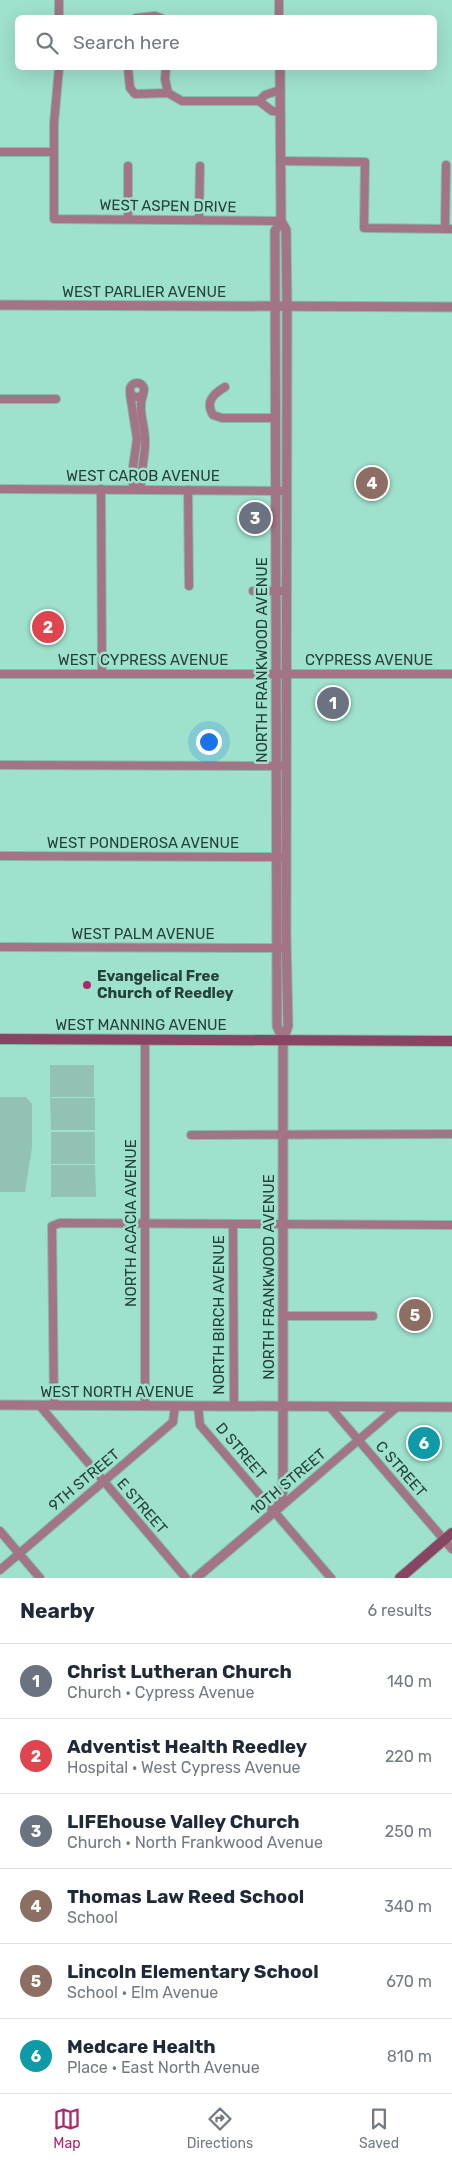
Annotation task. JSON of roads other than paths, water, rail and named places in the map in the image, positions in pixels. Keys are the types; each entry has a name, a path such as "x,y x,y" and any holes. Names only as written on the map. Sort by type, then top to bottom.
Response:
{"main road":[{"name":"WEST MANNING AVENUE","path":"0,1039 452,1041"},
{"path":"400,1578 448,1536"}],"street":[{"path":"59,0 59,15"},
{"path":"279,0 279,15"},
{"path":"0,152 54,152 54,123 59,70"},
{"path":"128,70 130,88 135,94 168,93 182,101 259,101 272,111 280,112"},
{"path":"166,70 168,93"},
{"name":"NORTH FRANKWOOD AVENUE","path":"274,1512 281,1501 283,1490 282,1040 288,1026 282,948 282,857 286,766 287,307 286,230 281,221 280,70"},
{"path":"259,101 265,95 280,90"},
{"name":"WEST ASPEN DRIVE","path":"54,152 54,219 281,221"},
{"path":"280,162 365,162 364,228 448,229 446,165"},
{"path":"128,166 128,220"},
{"path":"199,220 200,166"},
{"name":"NORTH FRANKWOOD AVENUE","path":"281,221 275,231 275,418 276,766 282,857"},
{"name":"WEST PARLIER AVENUE","path":"0,305 452,307"},
{"path":"138,383 144,388 143,395 141,410 145,442 138,487 133,484 133,467 137,439 130,394 131,386 138,383"},
{"path":"225,387 215,393 210,400 209,408 213,415 222,418 275,418"},
{"path":"130,394 137,398 143,395"},
{"path":"0,399 56,399"},
{"name":"WEST CAROB AVENUE","path":"0,489 138,487 188,490 286,491"},
{"path":"101,489 102,674"},
{"path":"188,490 189,586"},
{"path":"253,591 286,591"},
{"name":"WEST CYPRESS AVENUE","path":"0,674 286,674"},
{"name":"CYPRESS AVENUE","path":"286,674 452,674"},
{"path":"0,765 286,766"},
{"name":"WEST PONDEROSA AVENUE","path":"0,856 282,857"},
{"name":"WEST PALM AVENUE","path":"0,947 282,948"},
{"name":"NORTH ACACIA AVENUE","path":"145,1040 145,1406"},
{"path":"191,1135 283,1133 452,1134"},
{"path":"54,1405 52,1226 60,1223 452,1225"},
{"name":"NORTH BIRCH AVENUE","path":"233,1225 234,1406"},
{"path":"283,1316 373,1316"},
{"name":"WEST NORTH AVENUE","path":"0,1405 452,1407"},
{"name":"E STREET","path":"40,1406 186,1578"},
{"name":"9TH STREET","path":"0,1570 173,1422 175,1406"},
{"name":"D STREET","path":"198,1406 200,1424 331,1578"},
{"name":"C STREET","path":"330,1406 448,1536 452,1549"},
{"name":"10TH STREET","path":"196,1578 397,1406"},
{"path":"0,1531 40,1578"}],"place":[{"name":"Thomas Law Reed School","path":"372,483"},
{"name":"LIFEhouse Valley Church","path":"255,518"},
{"name":"Adventist Health Reedley","path":"48,627"},
{"name":"Christ Lutheran Church","path":"333,703"},
{"name":"Evangelical Free Church of Reedley","path":"87,985"},
{"name":"Lincoln Elementary School","path":"415,1315"},
{"name":"Medcare Health","path":"424,1443"}]}
